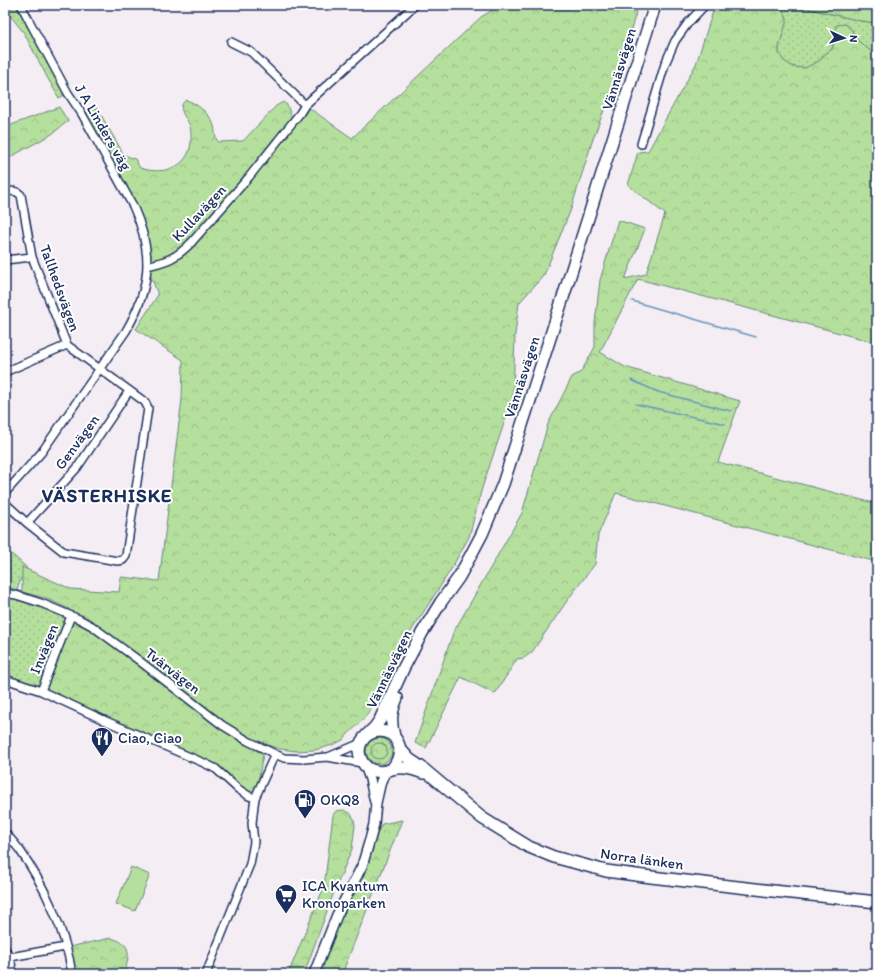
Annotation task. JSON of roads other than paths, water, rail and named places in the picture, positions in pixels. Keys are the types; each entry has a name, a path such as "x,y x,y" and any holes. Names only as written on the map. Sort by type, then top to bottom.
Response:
{"highway":[{"name":"Vännäsvägen","path":"363,740 380,720 403,668 441,602 459,577 492,512 503,484 557,318 654,5"},
{"name":"Vännäsvägen","path":"394,736 391,717 403,685 419,654 475,562 501,507 662,5"},
{"path":"378,731 384,731 394,736 400,749 399,756 390,770 382,772 375,771 364,765 360,758 359,751 363,740 371,733 378,731"},
{"name":"Norra länken","path":"400,749 409,759 421,767 482,818 529,847 554,857 606,871 877,902"},
{"name":"Norra länken","path":"390,770 398,767 404,767 429,775"}],"main road":[{"path":"364,765 370,779 376,803"},
{"path":"314,974 337,915 362,866 371,836 381,781 384,775 390,770"}],"street":[{"name":"J A Linders väg","path":"21,5 68,93 82,114 133,206 142,228 148,266"},
{"name":"Kullavägen","path":"148,266 168,260 182,252 249,177 305,105 415,5"},
{"path":"641,144 665,64 675,41 688,23 705,5"},
{"path":"231,42 251,52 305,105"},
{"name":"Tallhedsvägen","path":"5,192 12,190 21,195 32,256 67,345 145,402 148,408 125,558 123,560 118,561 64,552 27,523"},
{"path":"5,260 32,256"},
{"path":"5,493 41,453 126,331 137,312 141,301 148,266"},
{"path":"5,372 67,345"},
{"name":"Genvägen","path":"27,523 76,468 129,391"},
{"path":"5,503 27,523"},
{"name":"Tvärvägen","path":"5,593 16,594 41,603 92,626 222,725 248,741 275,754 284,758 304,759 327,757 364,765"},
{"name":"Invägen","path":"41,691 71,616"},
{"path":"5,679 41,691 204,763 216,769 238,789 255,798"},
{"name":"Tvärvägen","path":"327,757 363,740"},
{"path":"206,974 250,864 254,842 252,823 255,798 275,754"},
{"path":"5,833 30,865 45,893 58,923 71,965 72,974"},
{"path":"7,958 65,947"},
{"path":"5,949 13,974"}],"waterway":[{"path":"632,301 756,337"},
{"path":"631,380 658,392 731,411"},
{"path":"636,404 725,424"}],"place":[{"name":"Ciao, Ciao","path":"102,758"},
{"name":"OKQ8","path":"305,820"},
{"name":"ICA Kvantum Kronoparken","path":"286,914"}],"district":[{"name":"VÄSTERHISKE","path":"107,495"}]}
